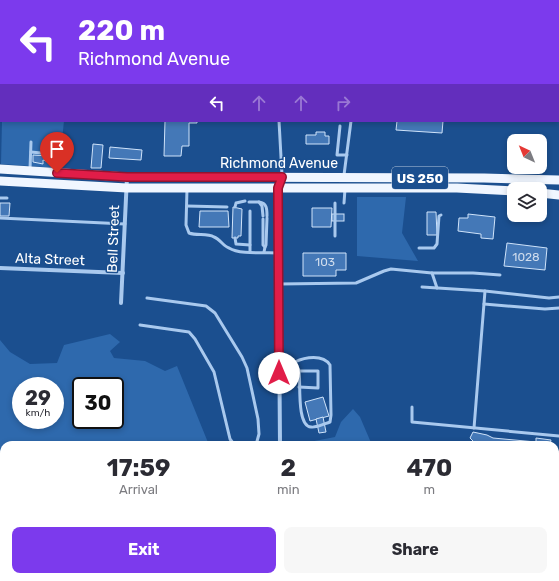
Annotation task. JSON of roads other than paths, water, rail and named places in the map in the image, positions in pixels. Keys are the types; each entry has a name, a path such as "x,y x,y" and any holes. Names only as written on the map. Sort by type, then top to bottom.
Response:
{"main road":[{"name":"Richmond Avenue","path":"0,170 127,177 344,177 559,180"},
{"name":"Richmond Avenue","path":"0,181 127,188 445,188 507,191"},
{"path":"547,194 559,195"}],"street":[{"name":"Bell Street","path":"121,303 127,177"},
{"path":"280,441 278,188 282,177"},
{"name":"Alta Street","path":"0,268 123,273"}],"lane":[{"path":"279,122 282,177"},
{"path":"344,177 351,122"},
{"path":"340,126 337,154 347,155"},
{"path":"30,171 31,142"},
{"path":"31,152 51,154 51,159"},
{"path":"445,188 449,178"},
{"path":"188,188 186,225 189,233 212,236 217,238 229,249 237,251 279,253"},
{"path":"344,203 345,188"},
{"path":"0,198 7,198"},
{"path":"235,207 236,203 247,201 259,202 262,206 265,217 266,245 264,252"},
{"path":"335,203 335,236"},
{"path":"187,206 227,206"},
{"path":"250,211 250,252"},
{"path":"418,248 434,248 437,244 439,216 441,215"},
{"path":"0,218 125,224"},
{"path":"235,238 236,244 250,245"},
{"path":"279,284 356,282 384,271 391,270 432,273 473,272 500,275"},
{"path":"432,273 437,288"},
{"path":"422,286 549,298 559,297"},
{"path":"474,428 485,291"},
{"path":"147,298 206,306 215,313 242,357 247,368 258,419 259,434 257,441"},
{"path":"484,304 545,309 559,308"},
{"path":"140,326 189,332 214,372 231,441"},
{"path":"279,361 295,362 303,358 323,359 328,361 330,365 332,415 330,422 311,427 308,426 302,414 300,404 299,371 295,362"},
{"path":"299,371 318,371 318,388 299,387"},
{"path":"412,407 412,422 559,436"}]}
